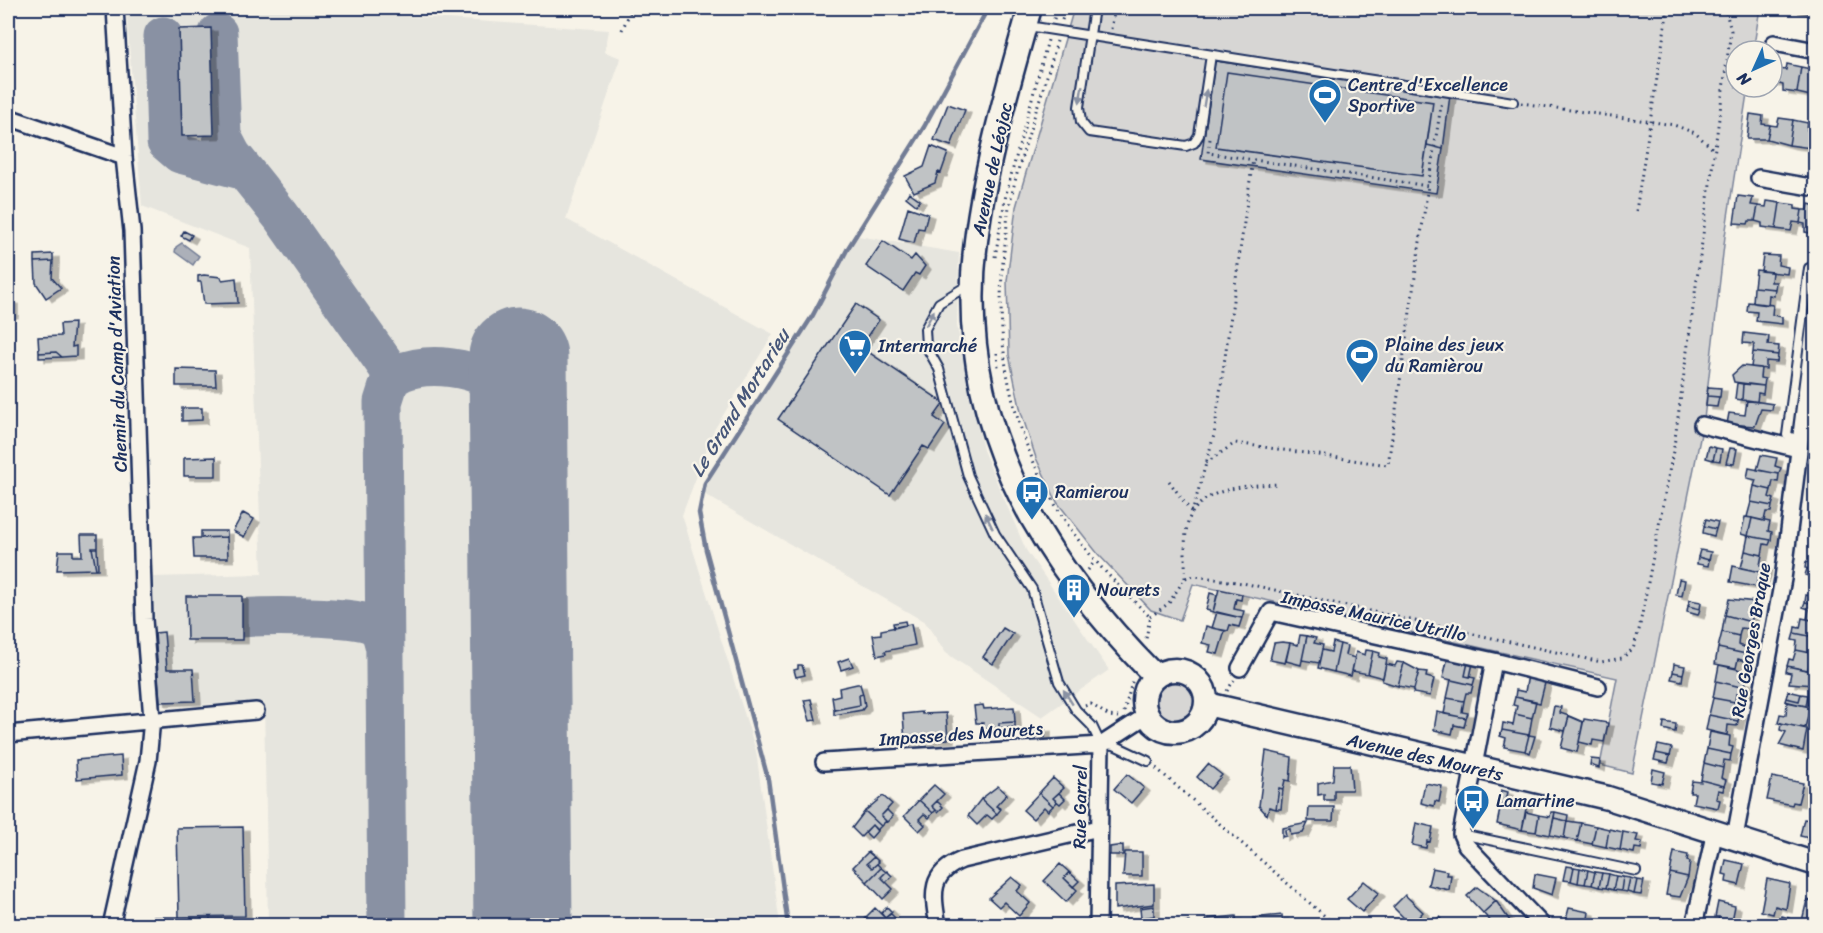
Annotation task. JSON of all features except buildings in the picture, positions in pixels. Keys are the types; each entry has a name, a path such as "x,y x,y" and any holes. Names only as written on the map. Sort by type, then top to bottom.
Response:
{"main road":[{"name":"Avenue de Léojac","path":"1028,17 981,208 973,282 974,331 978,369 994,437 1014,486 1051,551 1138,644 1155,676"},
{"path":"1172,669 1190,673 1203,686 1207,704 1199,722 1181,732 1161,729 1147,714 1144,694 1155,676 1172,669"},
{"name":"Avenue des Mourets","path":"1207,704 1475,769 1608,798 1815,864"}],"street":[{"name":"Chemin du Camp d'Aviation","path":"111,926 148,761 152,719 144,619 132,231 124,157 116,8"},
{"path":"1784,45 1815,51"},
{"path":"8,117 124,157"},
{"path":"1759,178 1815,188"},
{"name":"Rue Georges Braque","path":"1694,926 1725,834 1783,579 1815,315"},
{"path":"1702,425 1798,445"},
{"name":"Impasse Maurice Utrillo","path":"1240,668 1270,612 1494,661 1598,687"},
{"path":"1494,661 1461,834 1466,845 1543,926"},
{"path":"8,734 256,711"},
{"name":"Rue Garrel","path":"1098,926 1102,744 1122,723 1147,714"},
{"name":"Impasse des Mourets","path":"824,762 1102,744"},
{"path":"938,926 933,893 938,878 949,865 1099,828"}],"lane":[{"path":"1094,8 1079,107 1081,122 1089,132 1186,146 1194,143 1199,135 1211,55"},
{"path":"1028,17 1055,31 1513,102"},
{"path":"1798,445 1787,435 1809,268 1815,266"},
{"path":"973,282 939,303 925,329 926,346 939,369 968,476 995,534 1032,589 1059,682 1076,710 1092,726 1102,744 1114,745 1148,761"},
{"path":"1461,834 1636,871"}],"path":[{"path":"622,30 631,8"},
{"path":"1057,8 1055,31 1010,200 1000,282 1000,325 1016,420 1035,469 1066,522 1095,561 1150,617"},
{"path":"995,258 1006,194 1055,31 1066,8"},
{"path":"1109,39 1115,8"},
{"path":"1636,211 1668,8"},
{"path":"1185,578 1195,576 1243,583 1600,662 1622,658 1633,649 1639,630 1674,446 1731,31 1725,8"},
{"path":"1206,463 1235,443 1388,465 1443,91"},
{"path":"1513,102 1674,124 1695,133 1714,150"},
{"path":"1211,131 1208,153 1428,186"},
{"path":"1076,710 1091,704 1122,723 1133,679 1131,669 1124,661 1138,644 1146,639 1150,617 1169,603 1185,578 1187,531 1214,435 1253,159"},
{"path":"996,345 999,378"},
{"path":"1169,480 1192,513"},
{"path":"1192,513 1214,494 1260,485 1280,484"},
{"path":"1081,561 1094,576"},
{"path":"1088,570 1095,561"},
{"path":"1148,761 1336,926"}],"shaded area":[{"path":"126,8 284,8 609,30 605,52 621,58 566,219 773,334 714,430 682,515 756,751 780,925 268,925 264,702 158,706 153,577 262,574 250,248 142,206"},
{"name":"Plaine des jeux du Ramièrou","path":"1074,8 1760,8 1755,39 1724,39 1724,99 1746,99 1725,236 1704,419 1632,773 1600,765 1617,678 1193,584 1180,620 1151,610 1098,554 1057,502 1036,458 1021,412 1009,355 1007,281 1016,207"},
{"path":"858,236 959,253 957,326 983,450 1026,550 1109,670 1042,717 946,653 925,622 702,493"},
{"path":"182,243 199,256 193,265 175,252 176,247"},
{"path":"1170,677 1180,677 1192,684 1199,696 1199,706 1192,718 1180,725 1170,725 1155,714 1151,706 1151,696 1162,681"}],"waterway":[{"name":"Le Grand Mortarieu","path":"788,926 768,779 706,550 699,513 705,483 813,315 848,248 924,127 988,8"}],"taxiway":[{"path":"218,33 222,136 232,155 245,171"},
{"path":"163,36 166,142 180,154 245,171 281,216 388,368 394,374 399,374"},
{"path":"387,926 383,402 390,380 416,368 433,367 469,371 499,386 512,404 517,431 519,469"},
{"path":"242,618 309,617 364,622 373,625 378,630 385,649"}],"runway":[{"path":"518,357 523,926"}],"place":[{"name":"Centre d'Excellence Sportive","path":"1325,124"},
{"name":"Intermarché","path":"855,375"},
{"name":"Plaine des jeux du Ramièrou","path":"1362,384"},
{"name":"Ramierou","path":"1032,521"},
{"name":"Nourets","path":"1074,619"},
{"name":"Lamartine","path":"1473,830"}]}
